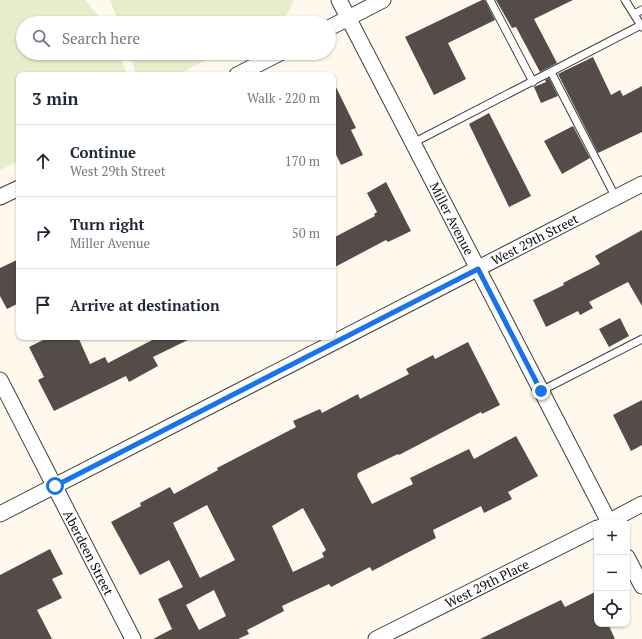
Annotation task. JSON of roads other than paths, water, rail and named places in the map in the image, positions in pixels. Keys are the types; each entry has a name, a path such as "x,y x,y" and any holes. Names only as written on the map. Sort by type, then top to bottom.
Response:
{"street":[{"name":"Miller Avenue","path":"339,0 607,519"},
{"path":"336,24 383,0"},
{"path":"244,72 267,60"},
{"name":"West 29th Street","path":"0,514 642,184"},
{"path":"0,197 16,189"},
{"name":"Aberdeen Street","path":"0,380 133,639"},
{"path":"614,519 642,504"},
{"name":"West 29th Place","path":"376,639 594,530"},
{"path":"630,562 642,586"}],"lane":[{"path":"490,0 533,82"},
{"path":"413,142 641,26 625,0"},
{"path":"634,14 642,10"},
{"path":"551,72 616,198"},
{"path":"541,391 642,340"}]}
